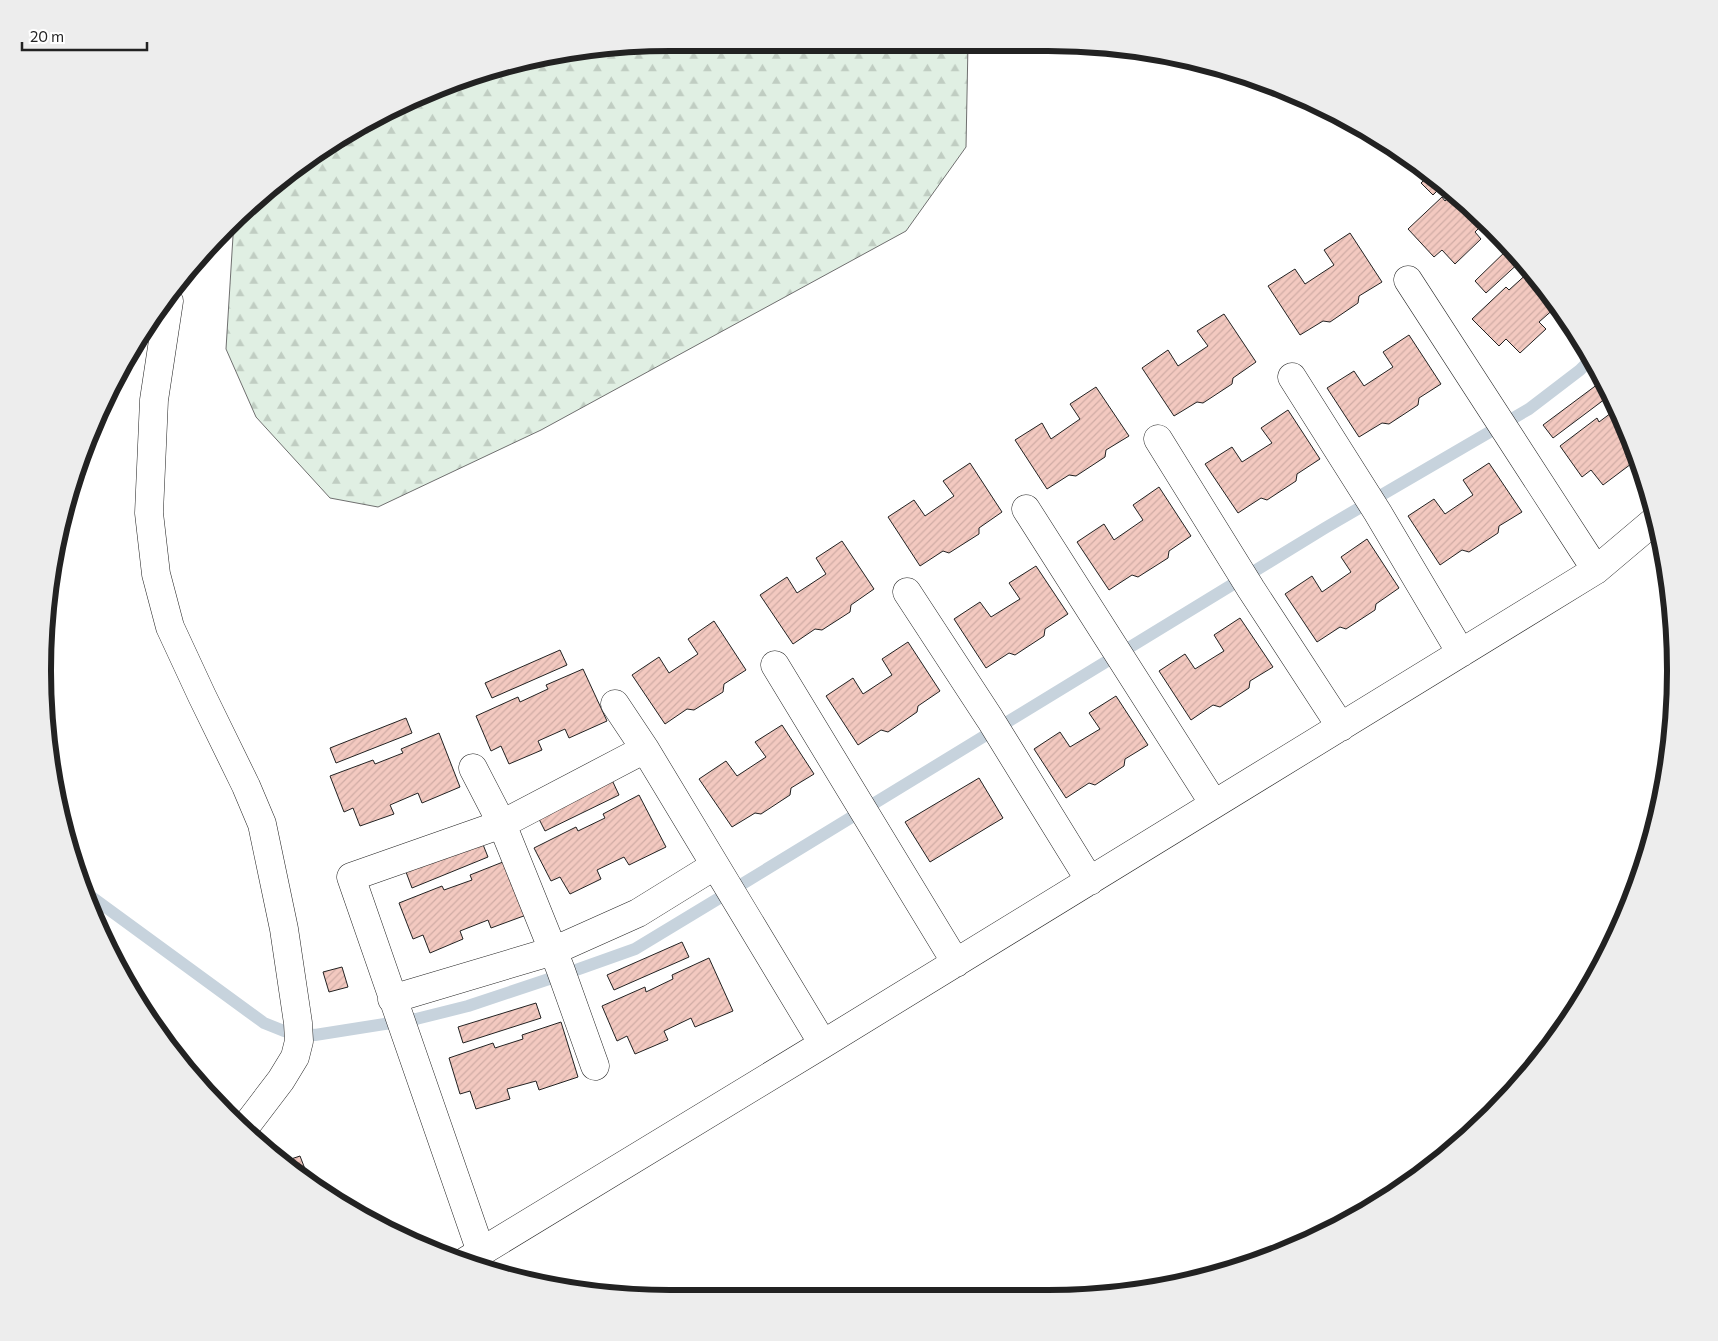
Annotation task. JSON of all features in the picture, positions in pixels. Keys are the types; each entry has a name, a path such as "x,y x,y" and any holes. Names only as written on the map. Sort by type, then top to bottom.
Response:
{"street":[{"path":"1408,280 1596,570"},
{"path":"168,310 154,400 149,513 156,574 170,626 246,786 262,824 284,928 298,1032 295,1057 248,1123"},
{"path":"1292,377 1378,513 1460,653"},
{"path":"1158,440 1341,727"},
{"path":"1026,508 1214,804"},
{"path":"645,749 502,824 351,877 397,1013 473,1257 1596,570 1649,525"},
{"path":"907,592 1090,881"},
{"path":"775,665 956,962"},
{"path":"615,704 645,749 823,1044"},
{"path":"473,768 502,824 559,967 595,1066"},
{"path":"397,1013 559,967 638,913 725,883"}],"green space":[{"path":"670,51 968,51 966,147 906,231 541,430 378,507 330,498 256,417 226,349 233,233 262,205 326,156 361,134 434,98 510,72 550,63 630,53"}],"building":[{"path":"1425,179 1438,190 1433,195 1421,183"},
{"path":"1442,197 1445,201 1448,198 1479,228 1475,232 1481,239 1455,264 1442,250 1434,257 1408,229"},
{"path":"1350,233 1382,282 1359,296 1358,303 1330,322 1323,321 1300,335 1268,286 1295,269 1305,284 1334,265 1324,250"},
{"path":"1504,253 1516,266 1486,293 1475,281"},
{"path":"1524,276 1551,311 1539,322 1546,329 1520,353 1506,339 1499,346 1472,319 1506,287 1509,290"},
{"path":"1224,314 1256,362 1233,378 1232,384 1203,403 1197,402 1174,416 1142,368 1168,350 1178,366 1208,346 1197,331"},
{"path":"1409,335 1441,384 1419,398 1418,405 1389,424 1382,423 1359,437 1327,388 1354,371 1364,386 1393,367 1383,352"},
{"path":"1597,385 1604,400 1553,438 1543,425"},
{"path":"1096,387 1129,436 1106,450 1105,457 1076,476 1069,475 1047,489 1015,440 1042,423 1051,439 1080,419 1070,404"},
{"path":"1288,410 1320,459 1297,474 1296,481 1267,500 1261,498 1238,513 1205,464 1232,447 1242,462 1272,443 1261,428"},
{"path":"1611,413 1628,455 1626,456 1631,464 1603,485 1591,470 1582,477 1560,446 1597,418 1599,422"},
{"path":"970,463 1002,512 979,528 979,534 949,553 943,551 920,566 888,517 914,500 925,516 954,496 943,481"},
{"path":"1489,463 1522,512 1499,526 1498,533 1469,552 1462,550 1440,565 1408,516 1434,499 1445,514 1473,495 1463,480"},
{"path":"1159,487 1191,536 1169,551 1168,558 1138,577 1132,575 1109,590 1077,542 1104,524 1114,540 1143,520 1133,505"},
{"path":"1367,539 1399,588 1376,604 1375,610 1346,629 1340,627 1317,642 1285,594 1312,576 1322,592 1351,572 1341,557"},
{"path":"842,541 874,589 851,605 850,612 822,630 815,629 793,644 760,595 787,577 797,593 826,574 816,558"},
{"path":"1036,566 1068,614 1045,629 1044,636 1015,655 1009,653 986,668 954,619 980,602 991,617 1020,599 1009,583"},
{"path":"1240,618 1273,667 1250,681 1249,688 1220,707 1213,705 1191,720 1159,671 1185,654 1195,669 1224,651 1214,635"},
{"path":"714,621 746,670 724,684 723,692 694,710 687,709 665,724 632,675 659,657 669,673 698,654 688,639"},
{"path":"908,642 940,691 918,706 917,712 888,732 881,730 858,745 826,696 853,678 863,694 892,675 882,659"},
{"path":"560,650 567,665 492,698 485,683"},
{"path":"583,669 607,721 569,738 565,729 538,741 542,750 509,764 501,746 491,751 476,716 518,697 520,702 548,689 546,685"},
{"path":"1116,696 1148,745 1125,759 1124,766 1095,785 1089,783 1066,798 1034,749 1060,732 1070,747 1100,729 1089,713"},
{"path":"406,718 412,733 336,763 330,748"},
{"path":"782,725 814,774 791,788 790,795 761,814 755,813 732,827 699,779 726,761 737,776 766,757 755,742"},
{"path":"439,733 460,787 422,803 418,793 390,805 394,814 360,826 353,808 344,812 330,776 373,760 375,764 403,753 401,749"},
{"path":"979,778 1003,818 930,862 905,822"},
{"path":"612,780 619,795 545,831 538,817"},
{"path":"639,795 666,847 629,865 624,857 597,870 601,879 570,894 560,877 551,881 534,848 576,827 578,831 605,818 603,814"},
{"path":"482,842 488,857 412,888 406,872"},
{"path":"508,860 529,914 491,928 488,920 460,931 463,939 430,953 423,935 413,939 399,903 442,886 444,890 472,880 470,875"},
{"path":"682,942 689,957 614,990 607,975"},
{"path":"709,958 733,1011 695,1027 691,1018 664,1031 668,1040 635,1054 627,1036 617,1041 602,1006 645,987 646,992 673,979 672,975"},
{"path":"342,967 348,987 329,992 323,972"},
{"path":"536,1003 541,1018 463,1043 458,1027"},
{"path":"561,1022 578,1077 539,1090 536,1081 507,1089 510,1099 476,1109 470,1091 460,1094 449,1058 493,1043 495,1048 523,1039 522,1035"},
{"path":"300,1156 305,1170 294,1162 291,1159"}],"waterway":[{"path":"95,900 264,1023 284,1031 315,1035 416,1019 468,1006 635,949 1325,528 1529,409 1586,364"}]}
